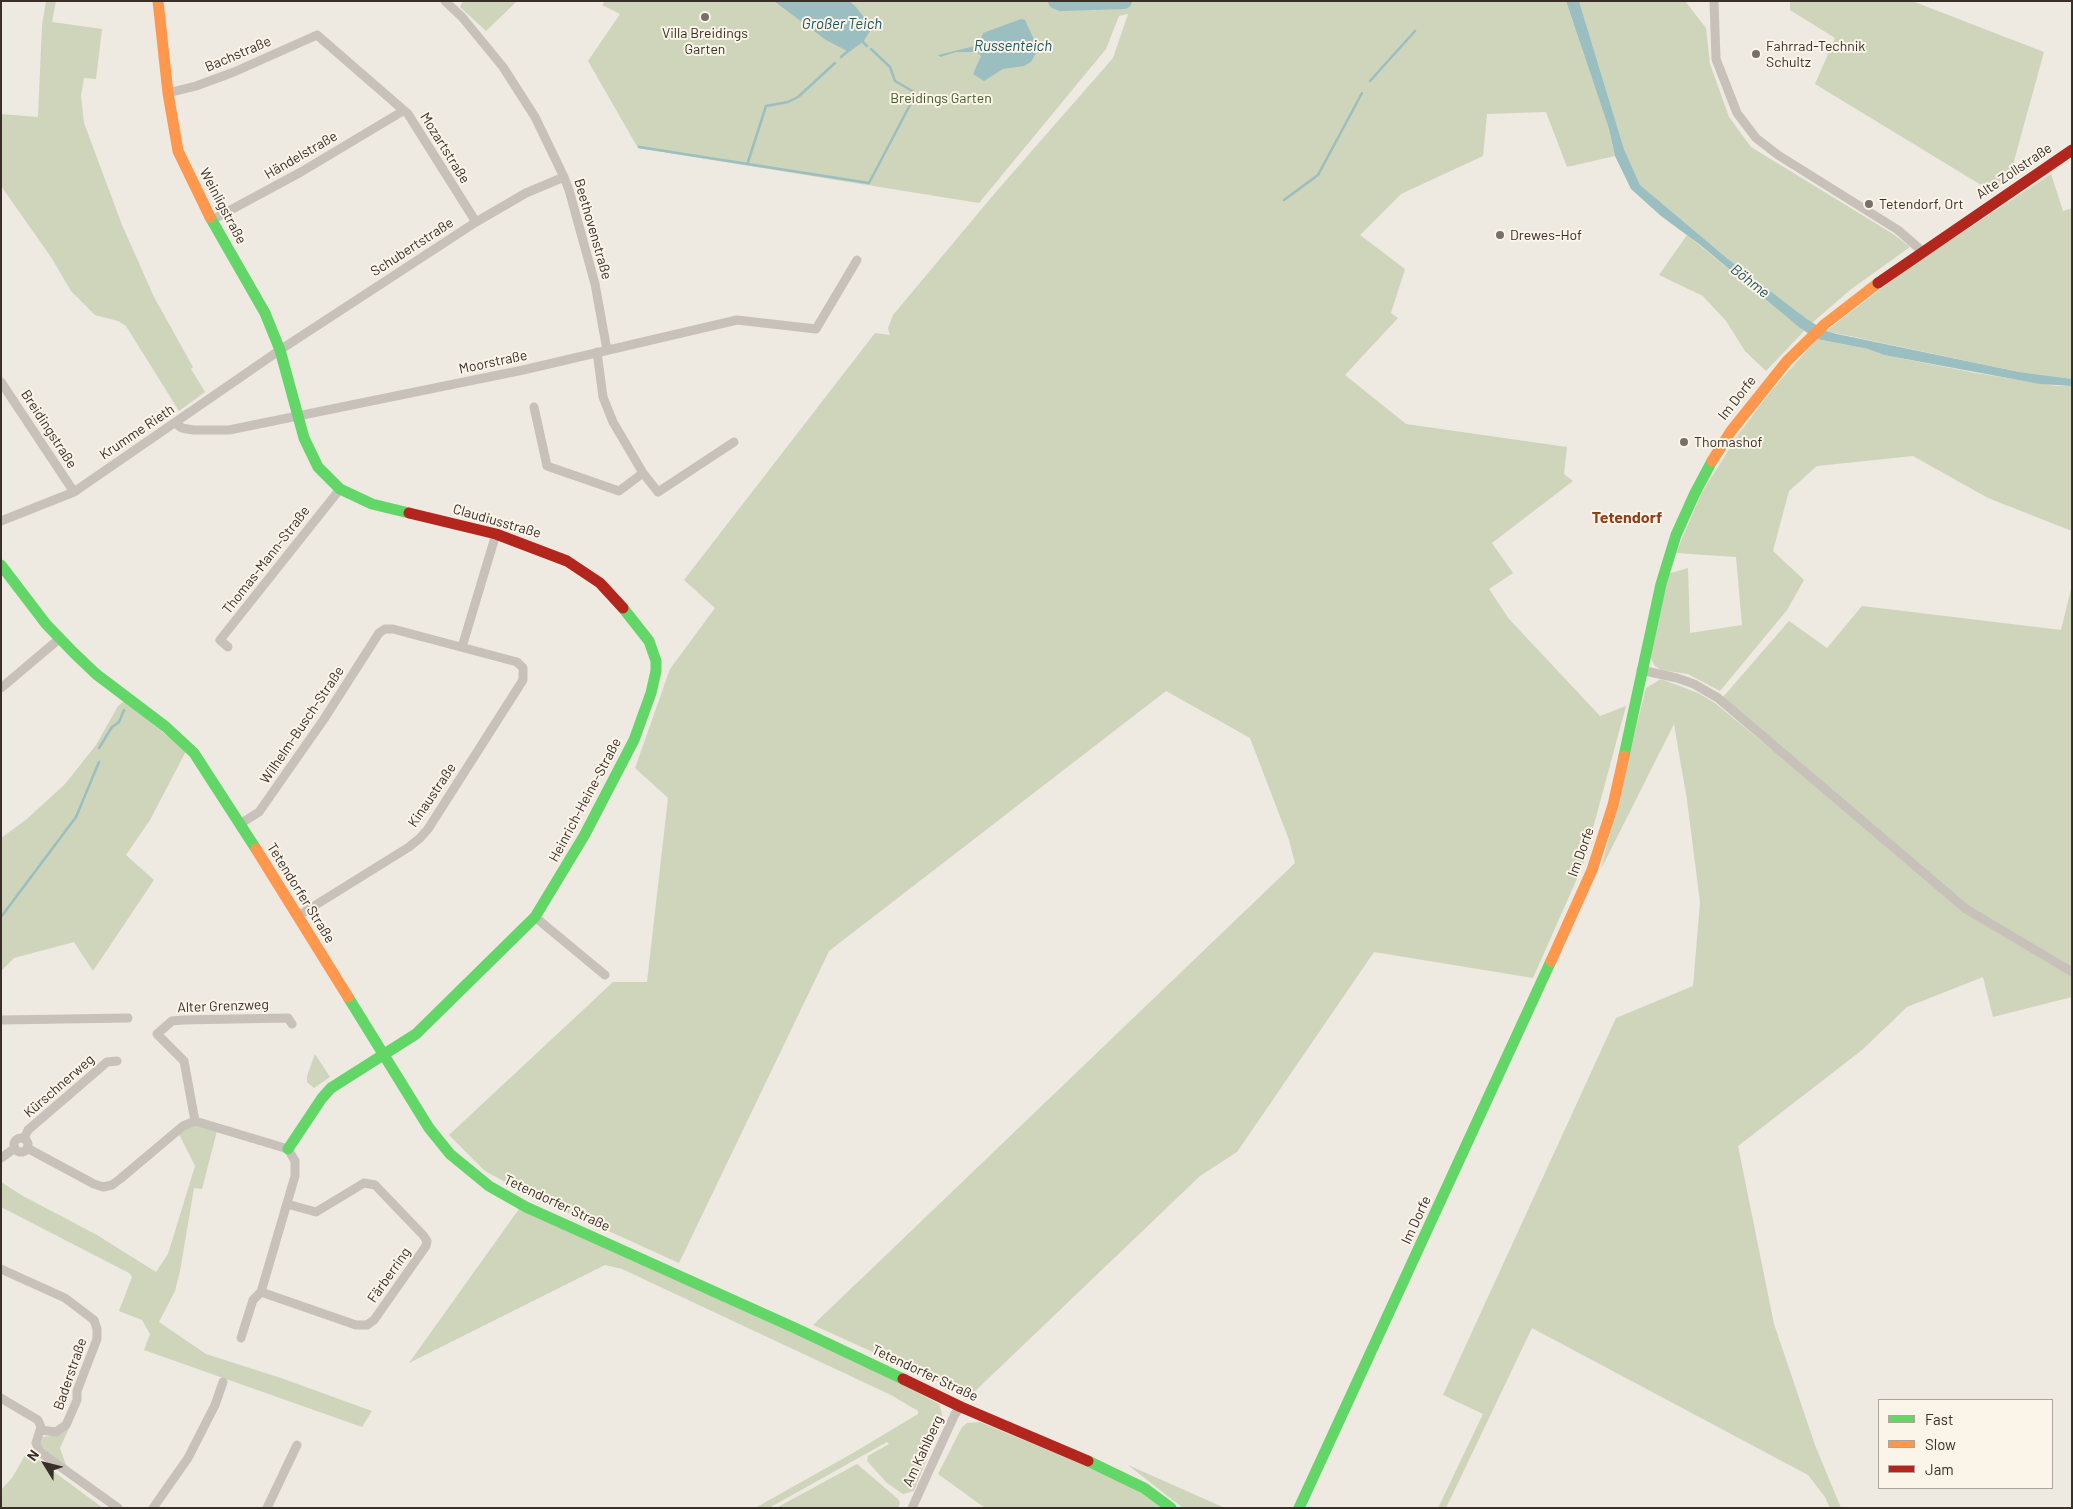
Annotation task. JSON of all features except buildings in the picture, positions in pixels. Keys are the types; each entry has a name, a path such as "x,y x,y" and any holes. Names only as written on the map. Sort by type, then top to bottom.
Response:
{"street":[{"name":"Weinligstraße","path":"158,1 168,93 178,151 212,220 265,313 280,350 297,415"},
{"name":"Beethovenstraße","path":"445,1 462,17 503,67 535,117 564,177 594,284 607,350"},
{"path":"1714,1 1716,59 1737,114 1756,138 1778,155 1898,230 1922,250"},
{"name":"Bachstraße","path":"168,93 196,86 234,72 317,35"},
{"name":"Mozartstraße","path":"317,35 408,114 476,222"},
{"name":"Händelstraße","path":"212,220 301,172 403,111"},
{"name":"Alte Zollstraße","path":"1922,250 2072,150"},
{"name":"Schubertstraße","path":"280,350 476,222 526,193 564,177"},
{"name":"Im Dorfe","path":"1299,1508 1592,870 1612,805 1661,584 1676,535 1695,493 1731,431 1769,382 1806,341 1853,301 1922,250"},
{"name":"Moorstraße","path":"175,423 182,428 193,430 223,431 523,370 737,320 816,329 857,260"},
{"name":"Krumme Rieth","path":"1,522 74,492 280,350"},
{"path":"597,352 603,397 613,422 643,473 658,492 734,442"},
{"name":"Breidingstraße","path":"1,382 74,492"},
{"path":"534,407 546,466 619,491 643,473"},
{"name":"Claudiusstraße","path":"297,415 314,460 325,475 351,496 388,508 496,534 529,545 567,561 600,583 642,630 654,651 656,671 651,693"},
{"name":"Thomas-Mann-Straße","path":"228,647 220,640 340,489"},
{"path":"462,647 496,534"},
{"name":"Tetendorfer Straße","path":"1,565 59,638 96,674 184,742 206,769 439,1141 462,1166 489,1186 526,1207 795,1328 961,1407 1118,1474 1144,1488 1171,1508"},
{"name":"Wilhelm-Busch-Straße","path":"240,824 256,815 262,808 379,633 385,629 393,629 462,647"},
{"path":"1,688 59,638"},
{"name":"Kinaustraße","path":"298,916 409,847 420,838 428,829 523,680 523,668 516,662 462,647"},
{"path":"1641,670 1694,684 1718,698 1966,908 2072,972"},
{"name":"Heinrich-Heine-Straße","path":"288,1149 326,1092 416,1034 535,917 584,836 634,740 651,693"},
{"path":"535,917 605,975"},
{"path":"1,1020 128,1018"},
{"name":"Alter Grenzweg","path":"195,1121 184,1061 157,1034 172,1021 182,1020 288,1018 292,1024"},
{"name":"Kürschnerweg","path":"1,1158 15,1148 16,1140 19,1138 26,1143 28,1130 107,1062 117,1061"},
{"path":"26,1143 94,1184 103,1187 120,1179 183,1126 195,1121 270,1142 288,1149 295,1161 296,1169 261,1292 253,1300 241,1338"},
{"name":"Färberring","path":"261,1292 356,1325 367,1325 374,1320 426,1246 427,1241 423,1235 375,1185 364,1183 316,1212 287,1204"},
{"name":"Baderstraße","path":"1,1269 65,1298 94,1320 97,1329 97,1339 77,1391 77,1400 66,1425 56,1432 41,1430"},
{"path":"152,1508 188,1458 215,1405 223,1382"},
{"path":"1,1398 35,1417 40,1424 41,1430 36,1444 40,1452 118,1508"},
{"name":"Am Kahlberg","path":"912,1508 955,1414 961,1407"},
{"path":"267,1508 297,1445"}],"green space":[{"path":"46,1 56,1 52,22 102,29 96,79 84,78 81,96 84,123 122,225 154,297 205,392 179,411 126,326 118,321 95,315 71,291 51,257 1,186 1,114 38,117 42,25"},
{"path":"463,1 517,1 486,31 460,7"},
{"name":"Breidings Garten","path":"605,1 1566,1 1609,129 1615,156 1567,167 1546,112 1487,114 1483,156 1401,194 1360,235 1405,269 1391,313 1398,318 1345,375 1406,424 1567,447 1564,474 1573,481 1492,543 1513,573 1489,589 1509,619 1600,716 1626,706 1583,865 1533,978 1374,952 1237,1152 1200,1176 970,1396 813,1325 1295,863 1289,840 1250,738 1166,691 829,951 679,1263 529,1195 485,1171 449,1135 613,982 647,982 668,798 635,768 670,669 715,608 684,580 875,333 890,335 888,328 893,315 995,193 1113,58 1128,14 1119,16 1106,49 979,203 638,148 588,61 620,14 602,5"},
{"path":"1579,1 1685,1 1706,28 1710,64 1729,117 1751,147 1893,234 1910,247 1850,290 1812,323 1728,259 1640,185 1624,149"},
{"path":"1790,1 1912,1 2044,52 2014,161 2019,172 1991,191 1815,84 1835,38 1790,10"},
{"path":"2051,174 2063,211 2072,208 2072,379 2019,372 1826,331 1911,266"},
{"path":"1687,235 1804,331 1766,371 1745,351 1726,321 1703,296 1659,275"},
{"path":"1817,339 1868,349 1884,355 1976,373 2057,386 2072,386 2072,531 1988,498 1913,456 1817,466 1789,491 1773,551 1804,580 1787,610 1720,691 1688,674 1661,670 1655,666 1650,657 1668,574 1688,568 1690,633 1742,625 1736,557 1676,553 1701,494 1738,435 1771,391"},
{"path":"2072,585 2072,997 1993,1017 1983,977 1907,1007 1862,1050 1738,1146 1774,1324 1815,1445 1841,1508 1830,1508 1825,1497 1808,1475 1532,1328 1446,1508 1438,1508 1483,1414 1443,1395 1616,1018 1693,986 1700,902 1687,800 1674,724 1601,869 1646,688 1661,679 1698,693 1715,703 1772,750 1778,746 1723,697 1789,621 1827,648 1862,606 2061,630"},
{"path":"124,701 186,751 150,820 126,855 154,880 93,971 74,942 14,958 1,971 1,838 27,819 65,784 96,745 118,706"},
{"path":"315,1054 330,1077 314,1088 307,1082 307,1076"},
{"path":"193,1124 217,1131 202,1189 194,1188 175,1291 159,1322 206,1354 281,1378 372,1411 362,1427 144,1350 150,1334 142,1320 119,1311 132,1277 129,1273 1,1207 1,1182 23,1196 97,1235 156,1272 168,1254 195,1166 179,1134"},
{"path":"519,1209 856,1360 939,1404 942,1421 914,1491 903,1494 887,1483 867,1461 868,1456 889,1444 887,1442 769,1508 755,1508 853,1453 918,1414 918,1411 891,1395 622,1269 605,1265 409,1363"},
{"path":"980,1422 1117,1479 1140,1492 1162,1508 985,1508 938,1474 962,1427 967,1423"},
{"path":"69,1428 60,1448 66,1465 44,1450 40,1444 43,1437 61,1434"},
{"path":"27,1452 103,1508 1,1508 1,1490 12,1478"},
{"path":"857,1464 898,1499 900,1503 898,1508 778,1507"},
{"path":"1128,1465 1225,1508 1183,1508"}],"water":[{"name":"Großer Teich","path":"774,1 849,1 872,28 863,42 849,52 826,40"},
{"path":"1566,1 1579,1 1624,149 1640,185 1728,259 1807,319 1826,331 2019,372 2072,379 2072,386 2040,384 1884,355 1868,349 1817,339 1800,328 1699,244 1661,216 1631,189 1615,156 1609,129"},
{"name":"Russenteich","path":"1021,19 1025,20 1036,44 1036,53 1031,62 1024,66 1003,69 984,81 973,74 981,56 977,52 956,52 940,57 938,55 979,45 983,33"}],"waterway":[{"name":"Böhme","path":"1056,1 1061,3 1124,1"},
{"path":"1370,81 1415,31"},
{"path":"863,42 867,46"},
{"path":"639,147 869,183 911,103 914,92 895,81 890,67 871,49"},
{"path":"841,57 848,51"},
{"path":"748,162 766,106 788,102 798,97 835,63"},
{"path":"1284,200 1318,175 1362,93"},
{"path":"99,748 112,727 119,722 124,710"},
{"path":"1,917 76,817 99,762"}],"traffic: fast":[{"path":"210,217 265,313 280,350 304,438 318,467 340,489 372,504 409,513"},
{"path":"1624,756 1661,584 1676,535 1712,461"},
{"path":"1,565 46,624 74,653 96,674 166,727 194,753 256,849"},
{"path":"288,1149 322,1098 331,1088 416,1034 535,917 584,836 634,740 651,693 656,671 656,661 649,641 623,608"},
{"path":"1299,1508 1551,961"},
{"path":"348,997 429,1128 450,1154 489,1186 526,1207 795,1328 903,1379"},
{"path":"1088,1461 1144,1488 1171,1508"}],"traffic: slow":[{"path":"158,1 168,93 178,151 210,217"},
{"path":"1712,461 1731,431 1787,361 1825,324 1878,283"},
{"path":"1551,961 1592,870 1613,805 1624,756"},
{"path":"256,849 348,997"}],"traffic: jam":[{"path":"1878,283 2072,150"},
{"path":"409,513 496,534 567,561 600,583 623,608"},
{"path":"903,1379 961,1407 1088,1461"}],"place":[{"name":"Villa Breidings Garten","path":"705,17"},
{"name":"Fahrrad-Technik Schultz","path":"1756,54"},
{"name":"Tetendorf, Ort","path":"1869,204"},
{"name":"Drewes-Hof","path":"1500,235"},
{"name":"Thomashof","path":"1684,442"}],"district":[{"name":"Tetendorf","path":"1627,518"}]}
